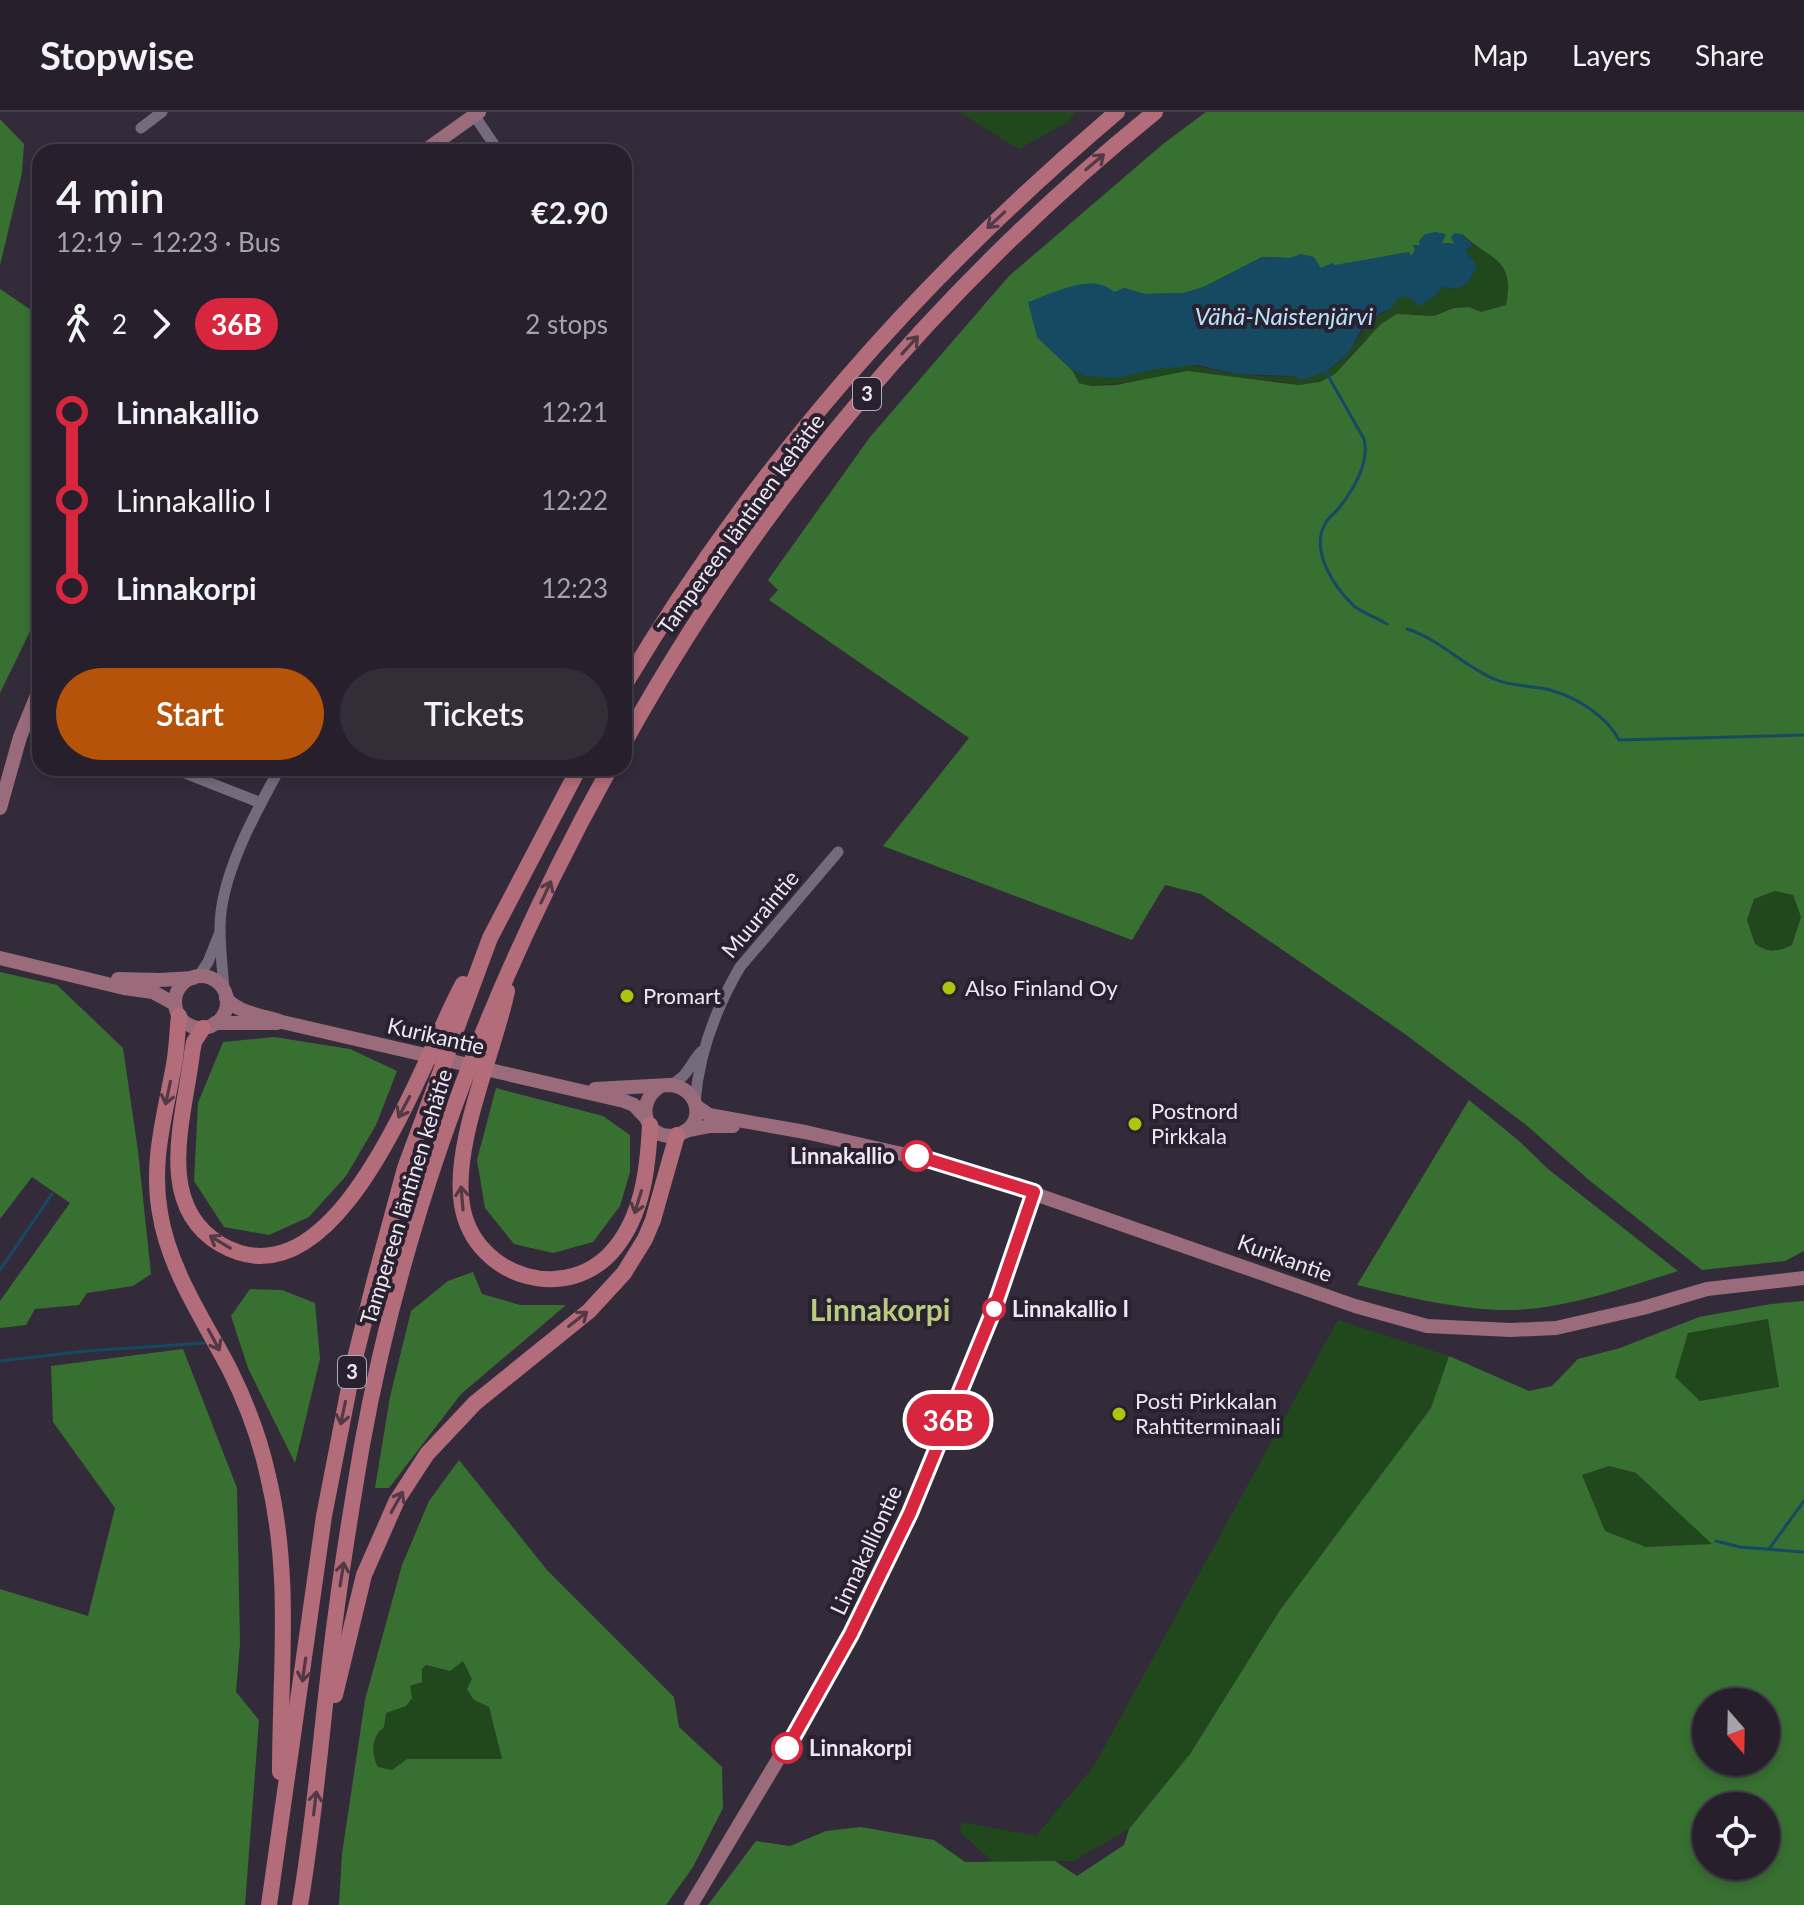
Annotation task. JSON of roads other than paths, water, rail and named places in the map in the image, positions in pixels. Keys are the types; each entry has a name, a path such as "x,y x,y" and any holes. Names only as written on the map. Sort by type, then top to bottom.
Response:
{"highway":[{"name":"Tampereen läntinen kehätie","path":"632,673 749,496 820,408 957,257 1117,112"},
{"name":"Tampereen läntinen kehätie","path":"632,729 672,657 716,590 783,496 842,423 914,340 976,276 1081,174 1155,112"},
{"name":"Tampereen läntinen kehätie","path":"269,1905 324,1516 354,1362 405,1168 490,938 575,776"},
{"name":"Tampereen läntinen kehätie","path":"300,1905 323,1735 336,1607 363,1444 387,1331 426,1189 487,1019 548,887 606,776"},
{"path":"209,1026 194,1042 192,1053 178,1148 181,1192 199,1227 221,1245 256,1255 280,1253 308,1241 323,1229 359,1187 405,1106 461,988 490,938"},
{"path":"513,963 501,1018 479,1086 462,1171 465,1218 490,1258 512,1272 549,1280 585,1272 607,1258 625,1235 646,1176 648,1122"},
{"path":"177,1010 174,1066 156,1159 159,1203 163,1229 181,1277 249,1411 274,1499 285,1608 280,1821"},
{"path":"323,1735 364,1575 397,1500 427,1454 475,1403 589,1311 624,1273 653,1220 681,1133"}],"main road":[{"path":"434,144 475,113"},
{"path":"0,808 11,765 32,722"},
{"path":"0,958 98,980 153,992 177,1010 189,1025 209,1026 224,1012 225,995 214,980 196,977 98,980"},
{"path":"177,1010 180,987 196,977"},
{"name":"Kurikantie","path":"225,995 231,1004 239,1008 282,1022 624,1101 634,1105 648,1122"},
{"name":"Kurikantie","path":"209,1026 282,1022"},
{"path":"665,1086 685,1089 696,1104 693,1122 681,1133 660,1134 648,1122 645,1110 649,1095 665,1086"},
{"name":"Kurikantie","path":"581,1090 665,1086"},
{"name":"Kurikantie","path":"696,1104 709,1115 915,1156 1034,1192 1355,1306 1427,1326 1511,1330 1556,1328 1707,1289 1804,1278"},
{"name":"Kurikantie","path":"681,1133 710,1126 762,1126"},
{"name":"Linnakalliontie","path":"691,1905 828,1676 893,1548 994,1309 1034,1192"}],"street":[{"path":"141,128 162,112"},
{"path":"475,113 494,144"},
{"path":"192,776 261,803"},
{"path":"225,995 220,932 223,904 232,868 276,776"},
{"name":"Muuraintie","path":"696,1104 702,1051 740,967 838,852"},
{"path":"196,977 208,962 213,943 220,932"},
{"name":"Muuraintie","path":"665,1086 678,1081 690,1070 694,1059 702,1051"}],"water":[{"name":"Vähä-Naistenjärvi","path":"1454,233 1462,234 1473,245 1465,250 1477,266 1468,282 1456,288 1443,287 1419,306 1407,296 1397,299 1392,308 1380,313 1361,330 1348,354 1326,372 1300,380 1296,376 1235,374 1198,365 1157,369 1116,378 1085,376 1072,370 1037,337 1028,302 1084,284 1105,286 1114,292 1124,288 1144,294 1184,293 1204,287 1262,257 1290,258 1301,254 1314,257 1321,268 1332,263 1335,265 1409,252 1411,256 1415,250 1413,245 1420,245 1419,241 1425,234 1446,234 1442,243 1454,244 1451,237"}],"waterway":[{"path":"1326,372 1364,439 1365,457 1355,485 1327,520 1320,544 1322,556 1346,598 1358,609 1387,624"},
{"path":"1407,629 1430,639 1494,679 1570,697 1599,715 1619,740 1804,735"},
{"path":"0,1270 52,1194"},
{"path":"0,1361 86,1351 205,1343"},
{"path":"1769,1549 1804,1501"},
{"path":"1716,1541 1740,1547 1804,1552"}],"place":[{"name":"Also Finland Oy","path":"949,988"},
{"name":"Promart","path":"627,996"},
{"name":"Postnord Pirkkala","path":"1135,1124"},
{"name":"Linnakallio","path":"917,1156"},
{"name":"Linnakallio I","path":"994,1309"},
{"name":"Posti Pirkkalan Rahtiterminaali","path":"1119,1414"},
{"name":"Linnakorpi","path":"787,1748"}],"district":[{"name":"Linnakorpi","path":"880,1311"}]}
